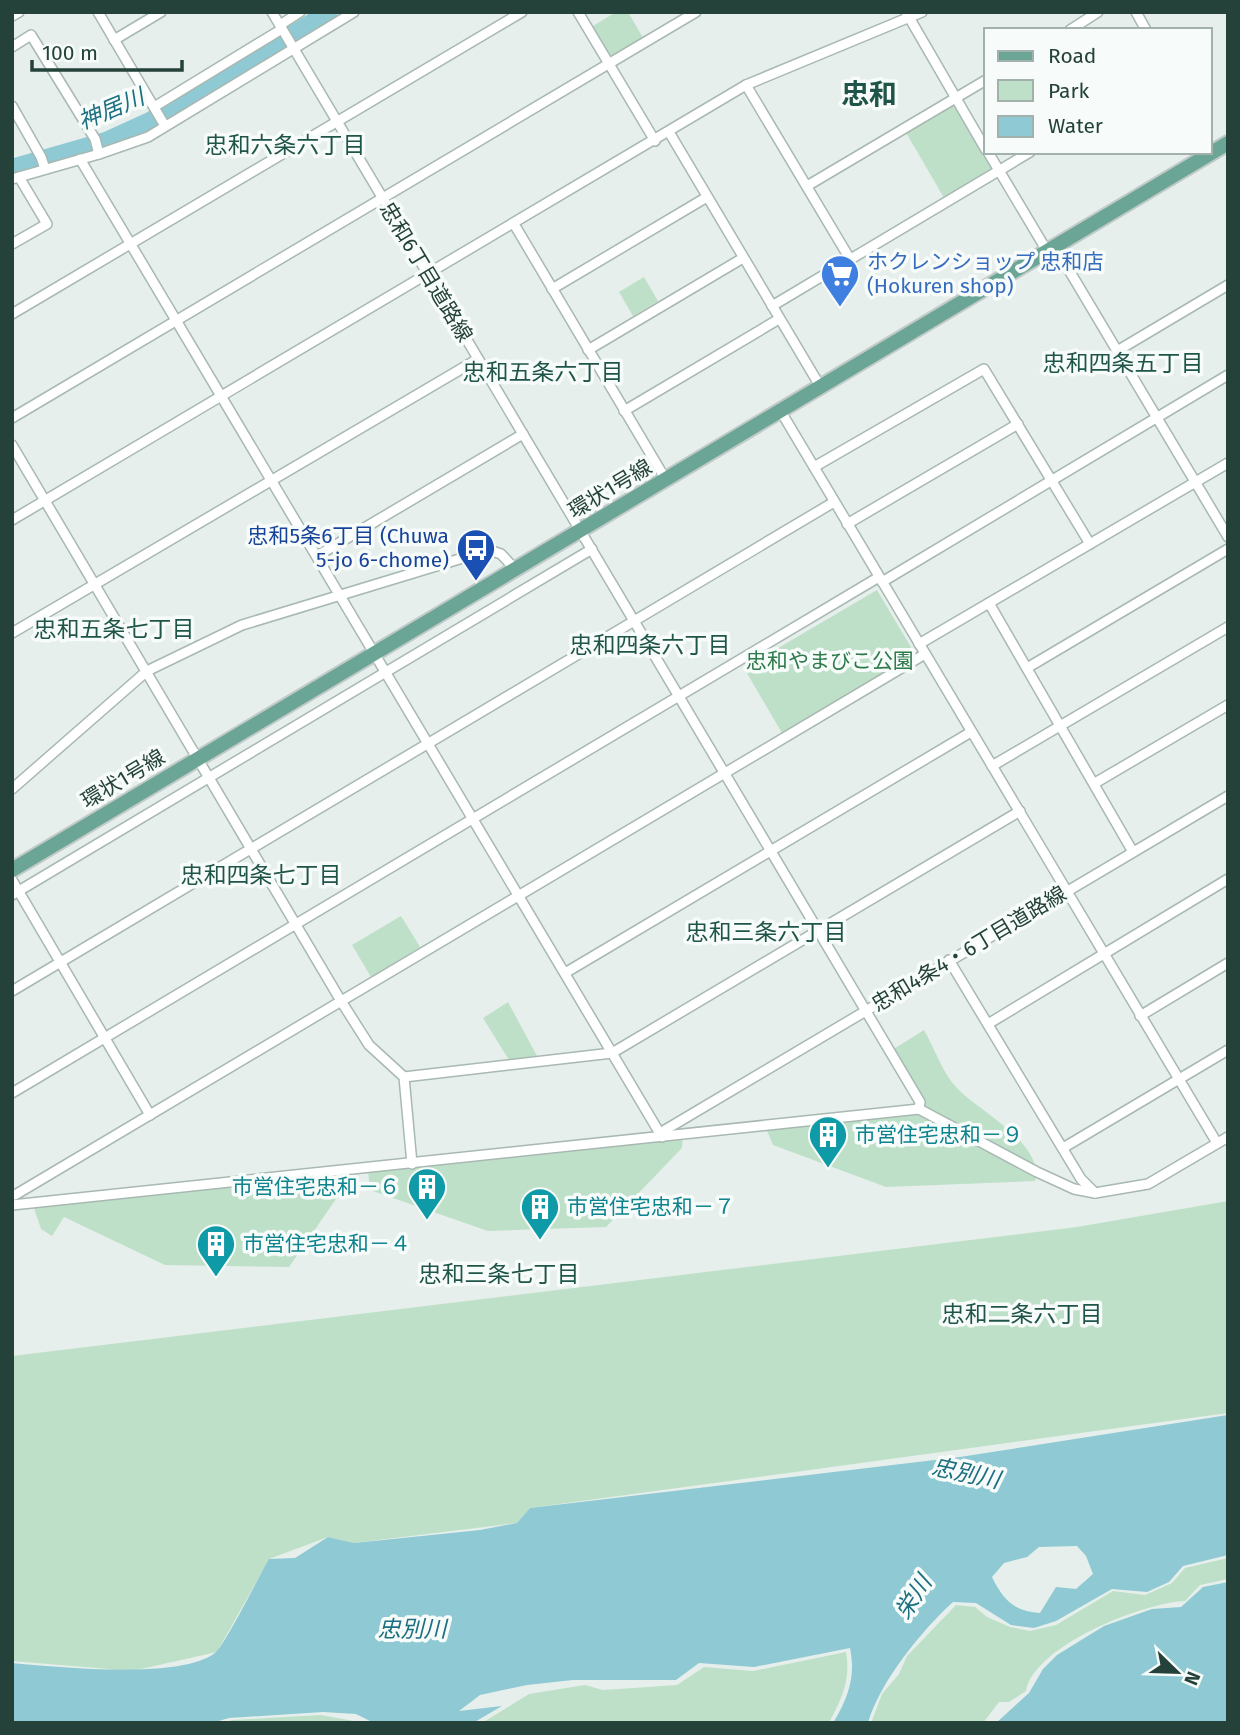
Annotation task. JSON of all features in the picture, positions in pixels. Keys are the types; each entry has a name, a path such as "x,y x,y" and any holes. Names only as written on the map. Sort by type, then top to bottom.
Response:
{"main road":[{"name":"環状1号線","path":"12,870 514,568 666,480 1202,154"}],"street":[{"path":"12,16 19,12"},
{"path":"98,12 159,116"},
{"path":"114,40 161,12"},
{"name":"忠和6丁目道路線","path":"272,12 581,531"},
{"path":"159,116 286,35 300,12"},
{"path":"12,244 47,223 16,178 43,164 80,159 148,136 159,116 286,35 354,12"},
{"path":"12,314 522,12"},
{"path":"578,12 655,141"},
{"path":"12,418 696,12"},
{"path":"12,520 746,85 922,12"},
{"path":"1073,28 1098,12"},
{"path":"1136,12 1145,28"},
{"path":"908,16 984,146"},
{"path":"12,47 32,35 95,139 99,152"},
{"path":"807,186 984,81"},
{"path":"746,85 850,259"},
{"path":"12,106 43,164"},
{"path":"669,132 820,386"},
{"path":"989,154 1117,351 1228,537"},
{"path":"772,306 1027,154"},
{"path":"80,159 520,894 661,1135"},
{"path":"552,289 706,197"},
{"path":"514,224 666,480"},
{"path":"588,350 743,258"},
{"path":"1117,351 1228,285"},
{"path":"624,411 779,319"},
{"path":"12,633 478,359"},
{"path":"814,467 984,369 1090,544"},
{"path":"12,1093 1228,375"},
{"path":"779,410 1217,1143"},
{"path":"847,524 1018,424"},
{"path":"317,556 523,434"},
{"path":"12,445 341,1001 369,1045 404,1077 412,1164"},
{"path":"919,644 1228,463"},
{"path":"12,991 635,623 834,502"},
{"name":"忠和4条4・6丁目道路線","path":"581,531 865,1013 949,960 1228,796"},
{"path":"1027,668 1228,549"},
{"path":"12,789 147,671 242,625 340,593 489,550 501,554 514,568"},
{"path":"15,893 592,550"},
{"path":"989,603 1096,783 1133,852"},
{"path":"992,766 1228,627"},
{"path":"925,654 150,1115 13,1193 17,1205 661,1135 919,1110 1037,1172 1074,1189 1095,1193 1148,1184 1228,1137"},
{"path":"1096,783 1228,705"},
{"path":"565,973 971,732"},
{"path":"404,1077 612,1053 1020,811"},
{"path":"988,1024 1228,879"},
{"path":"12,880 15,893 150,1115"},
{"path":"949,960 1081,1179 1095,1193"},
{"path":"1140,1016 1228,963"},
{"path":"661,1135 865,1013 920,1102 919,1110"},
{"path":"1063,1148 1228,1050"}],"green space":[{"path":"616,12 628,12 646,43 610,65 588,29"},
{"path":"956,98 984,146 984,154 989,154 999,171 947,203 904,129"},
{"path":"644,277 658,301 633,316 619,292"},
{"name":"忠和やまびこ公園","path":"877,590 915,654 782,733 744,668"},
{"path":"401,916 420,947 371,977 352,945"},
{"path":"508,1002 537,1056 509,1060 483,1018"},
{"path":"924,1030 942,1067 956,1087 1006,1128 1030,1153 1035,1167 1035,1181 886,1187 773,1145 765,1126 919,1109 920,1102 889,1052"},
{"path":"683,1134 682,1148 606,1227 488,1231 370,1190 368,1170"},
{"path":"345,1172 347,1183 289,1267 165,1265 64,1217 52,1236 41,1229 33,1205"},
{"path":"1228,1201 1228,1413 530,1508 517,1523 354,1543 328,1537 269,1559 217,1652 132,1671 12,1661 12,1356 1077,1227"},
{"path":"1228,1558 1228,1579 1200,1585 1185,1601 1118,1618 1068,1643 1033,1674 1026,1691 1009,1702 999,1702 983,1723 871,1723 882,1694 899,1674 907,1656 956,1605 975,1607 987,1617 1010,1627 1030,1631 1056,1625 1113,1591 1145,1595 1172,1583 1185,1568"},
{"path":"846,1652 844,1689 829,1723 482,1723 529,1694 585,1685 603,1690 677,1685 704,1667 753,1671"},
{"path":"321,1715 365,1723 224,1723 232,1720"}],"water":[{"name":"忠別川","path":"1228,1415 1228,1555 1183,1566 1169,1582 1147,1592 1112,1589 1056,1621 1034,1628 1011,1625 976,1603 953,1602 903,1658 882,1691 868,1723 833,1723 849,1687 852,1668 850,1648 754,1667 699,1663 676,1680 573,1680 527,1685 480,1695 459,1711 502,1706 473,1723 374,1723 356,1714 323,1712 229,1718 212,1723 12,1723 12,1663 117,1670 175,1667 198,1661 220,1648 269,1559 295,1558 328,1537 354,1543 480,1530 517,1523 530,1508 960,1457","holes":["1077,1546 1086,1556 1093,1574 1076,1589 1056,1587 1040,1613 1024,1610 1011,1603 992,1577 1004,1563 1027,1557 1039,1547"]},
{"path":"1228,1582 1228,1723 996,1723 1029,1693 1043,1669 1057,1655 1104,1626 1152,1609 1181,1607 1203,1587"}],"waterway":[{"name":"神居川","path":"12,168 106,141 150,121 329,12"}],"place":[{"name":"ホクレンショップ 忠和店 (Hokuren shop)","path":"840,308"},
{"name":"忠和5条6丁目 (Chuwa 5-jo 6-chome)","path":"476,582"},
{"name":"市営住宅忠和－９","path":"828,1169"},
{"name":"市営住宅忠和－６","path":"427,1221"},
{"name":"市営住宅忠和－７","path":"540,1241"},
{"name":"市営住宅忠和－４","path":"216,1278"}],"district":[{"name":"忠和","path":"869,94"},
{"name":"忠和六条六丁目","path":"285,145"},
{"name":"忠和四条五丁目","path":"1123,363"},
{"name":"忠和五条六丁目","path":"543,372"},
{"name":"忠和五条七丁目","path":"114,629"},
{"name":"忠和四条六丁目","path":"650,645"},
{"name":"忠和四条七丁目","path":"261,875"},
{"name":"忠和三条六丁目","path":"766,932"},
{"name":"忠和三条七丁目","path":"499,1274"},
{"name":"忠和二条六丁目","path":"1022,1314"}],"water label":[{"name":"栄川","path":"913,1597"}]}
